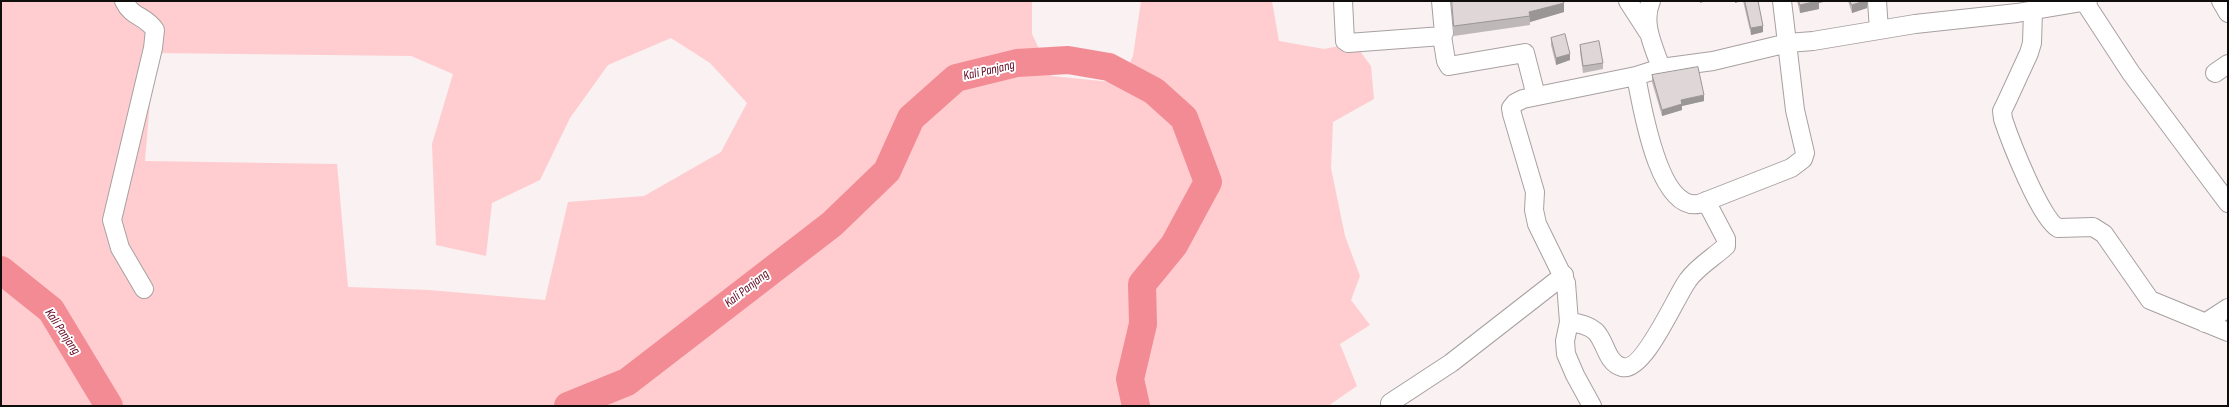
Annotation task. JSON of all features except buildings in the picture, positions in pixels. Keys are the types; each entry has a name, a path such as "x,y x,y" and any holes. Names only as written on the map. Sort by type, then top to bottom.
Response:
{"street":[{"path":"124,1 128,11 150,22 155,30 151,55 112,220 120,248 144,289"},
{"path":"1343,1 1346,42 1442,36"},
{"path":"1441,1 1444,33 1442,36 1446,61 1449,66 1525,53 1536,96"},
{"path":"1628,1 1648,32 1661,68"},
{"path":"1648,32 1647,16 1651,1"},
{"path":"1636,76 1647,129 1665,182 1677,198 1692,205 1791,168 1803,159 1805,153 1795,110 1782,1"},
{"path":"1877,1 1879,30"},
{"path":"1592,406 1574,375 1566,354 1565,341 1570,322 1568,288 1564,274 1537,224 1534,210 1535,192 1511,108 1518,101 1636,76 1661,68 1713,61 1788,43 1813,41 1879,30 2033,11 2086,1 2131,73 2228,203"},
{"path":"2221,1 2228,13"},
{"path":"2033,11 2032,43 2002,111 2002,120 2036,196 2049,220 2056,227 2075,229 2093,227 2104,234 2150,300 2205,324 2228,332"},
{"path":"1570,322 1582,324 1595,331 1615,364 1627,368 1634,365 1654,340 1688,280 1726,246 1726,239 1706,201"},
{"path":"1390,403 1451,363 1564,274"},
{"path":"2205,324 2228,308"}],"shaded area":[{"path":"1,1 1032,1 1032,34 1052,76 1121,83 1133,56 1141,1 1272,1 1279,41 1324,49 1354,43 1371,66 1374,99 1333,122 1331,168 1345,236 1360,276 1351,300 1370,325 1340,344 1357,386 1328,406 1,406","holes":["671,38 710,63 747,103 721,152 644,196 568,202 545,300 429,290 348,287 337,164 145,161 154,53 411,56 453,74 432,144 436,245 486,256 492,203 540,180 570,118 608,65"]}],"waterway":[{"name":"Kali Panjang","path":"568,406 627,382 832,224 887,171 911,118 956,78 1017,63 1068,60 1109,67 1154,91 1184,118 1208,182 1174,245 1142,284 1143,324 1130,379 1136,406"},
{"name":"Kali Panjang","path":"1,270 51,310 109,406"}]}
